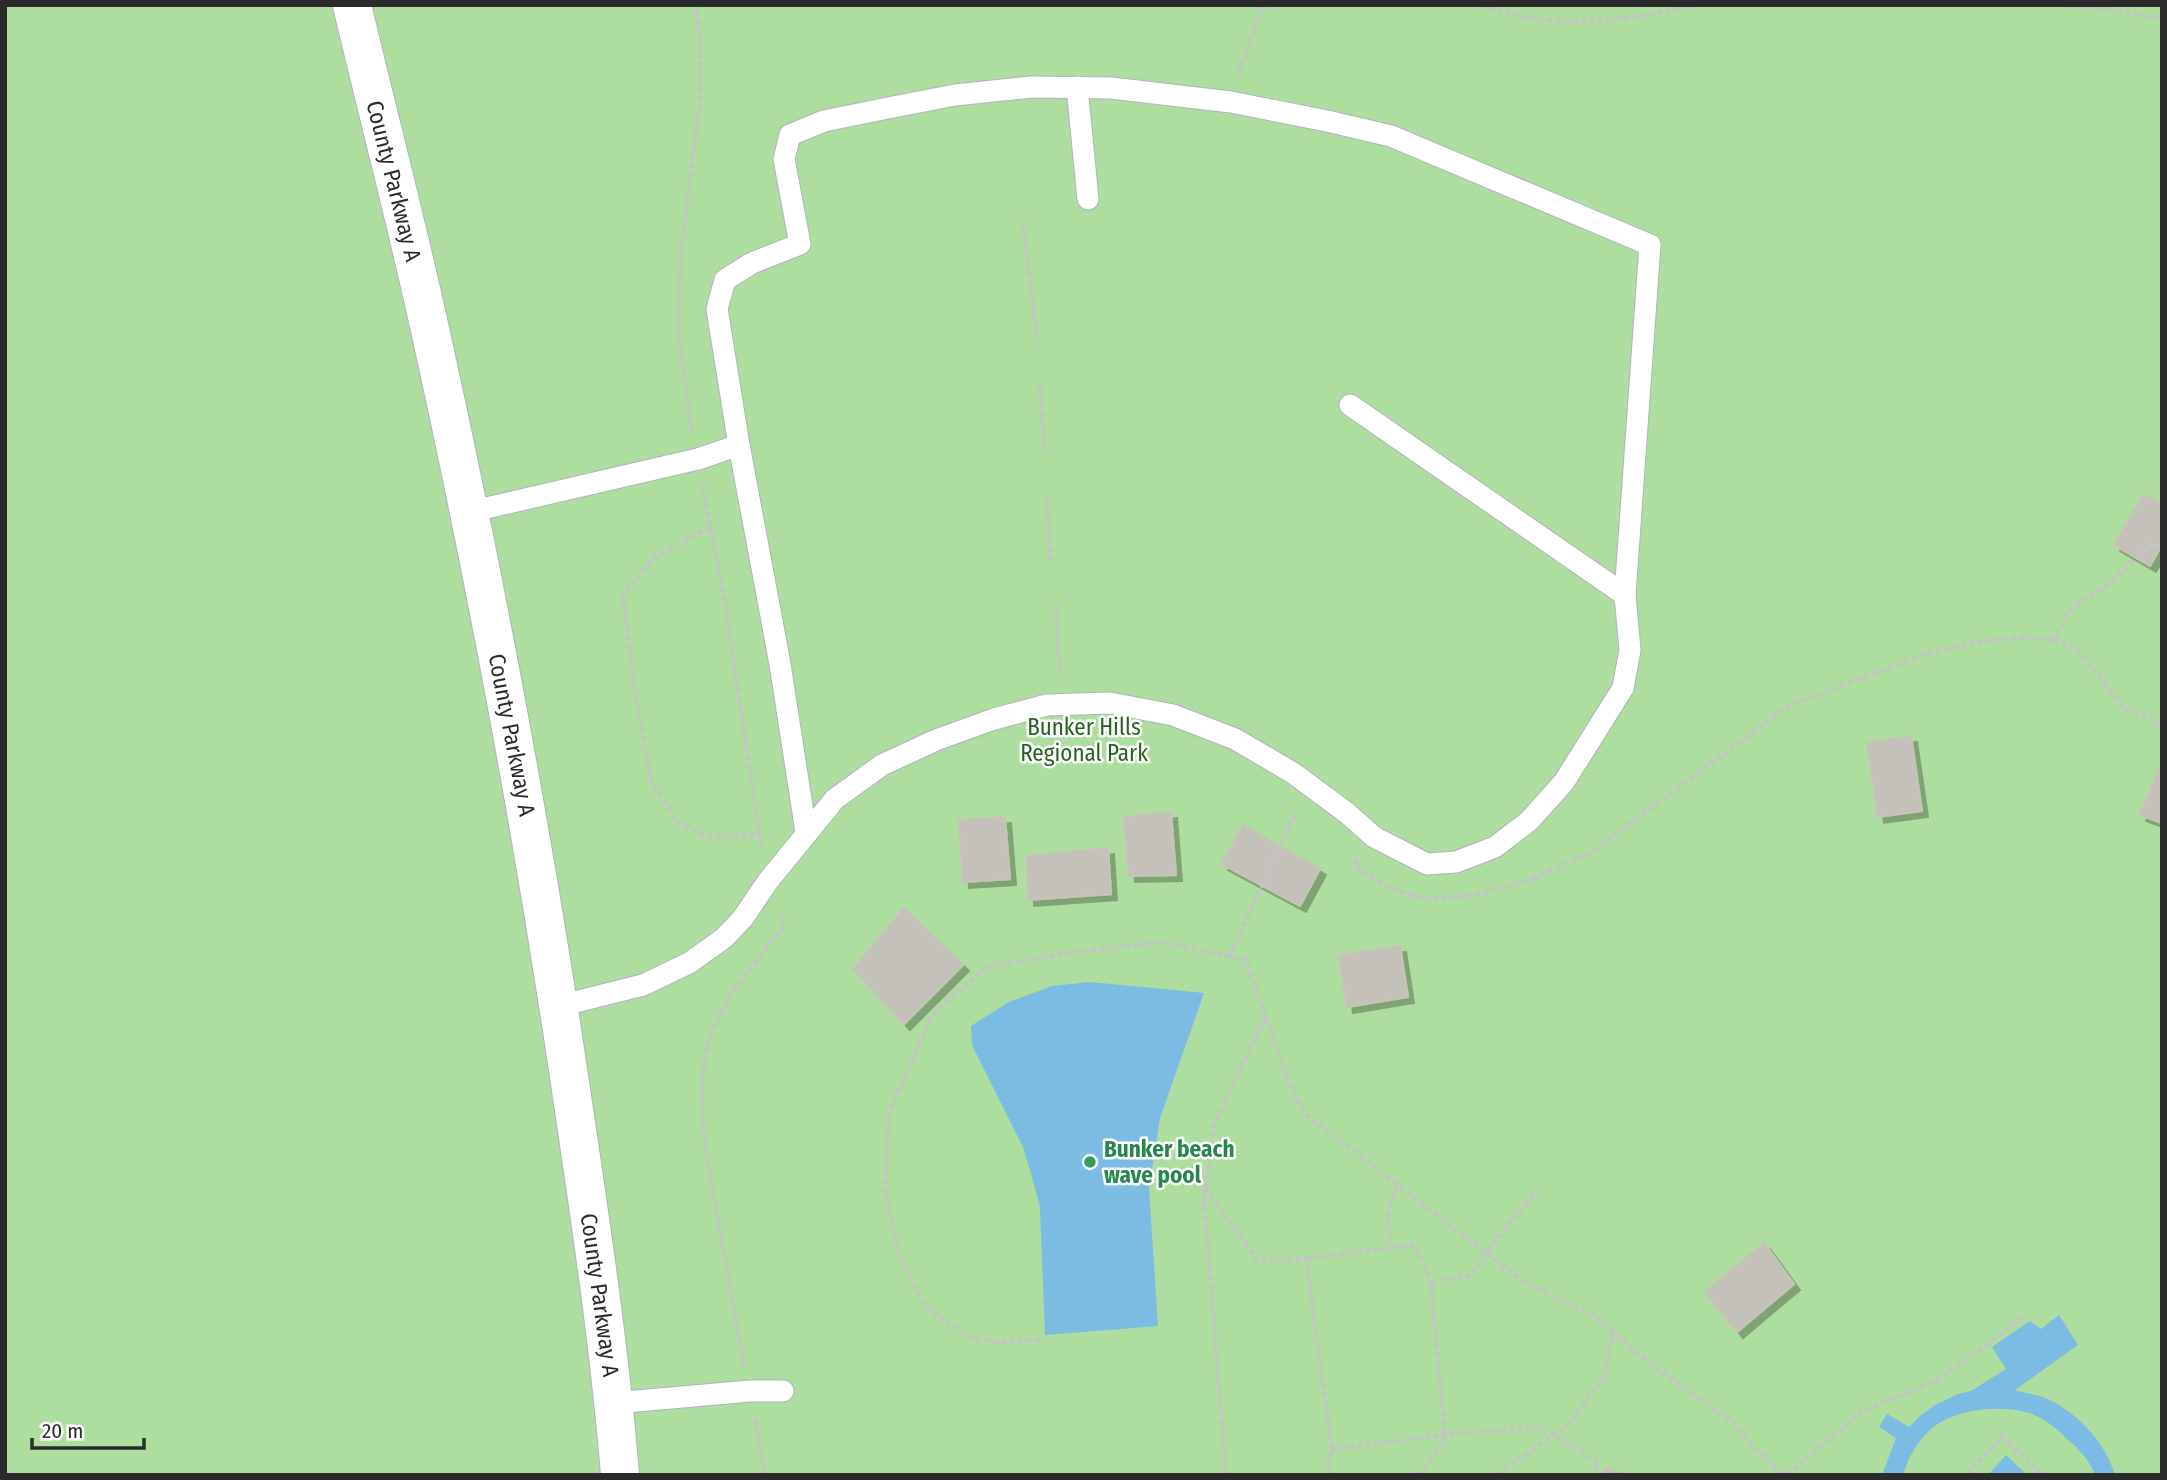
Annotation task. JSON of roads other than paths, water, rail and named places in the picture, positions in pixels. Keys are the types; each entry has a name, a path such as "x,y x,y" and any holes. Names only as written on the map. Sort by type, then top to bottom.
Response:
{"street":[{"name":"County Parkway A","path":"352,5 431,332 521,780 559,1006 596,1260 620,1475"}],"lane":[{"path":"559,1006 643,985 689,963 724,938 743,918 768,881 835,799 882,765 936,740 994,719 1047,705 1110,703 1173,715 1235,738 1293,773 1374,837 1427,864 1456,862 1495,847 1529,821 1564,782 1623,688 1630,650 1625,595 1650,245 1391,136 1231,102 1111,88 1031,87 955,95 824,121 790,135 784,159 800,244 752,263 725,280 717,309 739,445 780,664 806,832"},
{"path":"1077,87 1088,200"},
{"path":"1350,405 1625,595"},
{"path":"469,512 698,459 739,445"},
{"path":"614,1404 750,1391 783,1391"}],"water":[{"name":"Bunker beach wave pool","path":"1090,982 1204,993 1160,1118 1149,1188 1158,1326 1045,1335 1040,1207 1023,1147 972,1045 971,1026 1009,1002 1052,986"},
{"path":"2059,1315 2078,1345 2015,1390 2048,1399 2082,1423 2105,1452 2115,1475 2095,1475 2079,1450 2044,1420 2017,1410 1990,1409 1948,1418 1919,1442 1903,1475 1882,1475 1896,1438 1879,1427 1887,1414 1909,1427 1935,1405 1971,1391 2006,1369 1992,1347 2030,1321 2041,1329"},
{"path":"2006,1455 2027,1475 1988,1475"}],"place":[{"name":"Bunker beach wave pool","path":"1090,1162"}],"park label":[{"name":"Bunker Hills Regional Park","path":"1084,740"}]}
